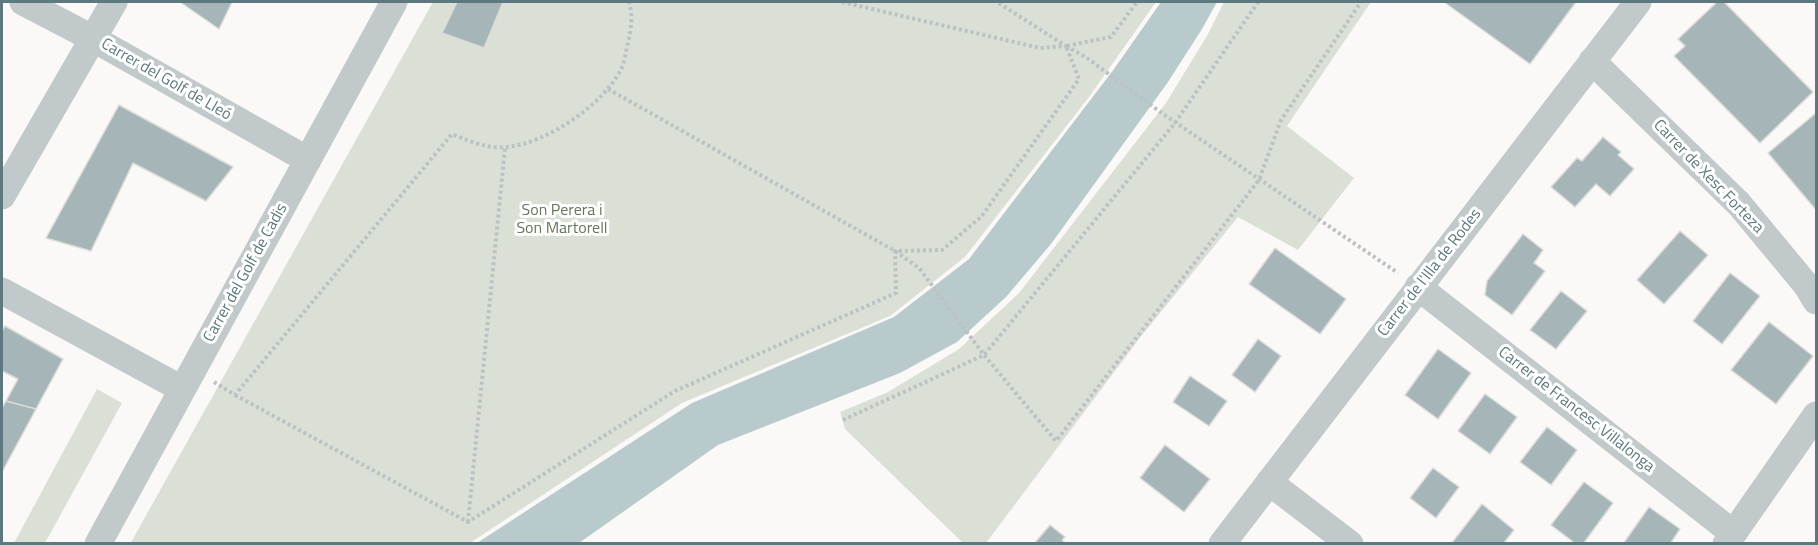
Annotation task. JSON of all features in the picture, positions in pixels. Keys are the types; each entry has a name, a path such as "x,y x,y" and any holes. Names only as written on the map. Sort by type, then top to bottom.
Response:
{"street":[{"name":"Carrer del Golf de Lleó","path":"23,2 94,39 308,160"},
{"path":"2,196 114,2"},
{"name":"Carrer del Golf de Cadis","path":"98,543 394,2"},
{"name":"Carrer de l'Illa de Rodes","path":"1222,543 1638,2"},
{"name":"Carrer de Xesc Forteza","path":"1592,61 1739,204 1807,286 1816,301"},
{"name":"Carrer de Francesc Villalonga","path":"1419,287 1730,538"},
{"path":"2,291 188,380"},
{"path":"1730,538 1816,415"},
{"path":"1269,482 1350,543"}],"path":[{"path":"235,394 452,134 476,144 505,148 533,140 555,131 572,120 608,89 622,65 631,30 629,2"},
{"path":"842,2 1040,48 1066,46 1111,37 1137,2"},
{"path":"997,2 1087,58 1175,123 1419,287"},
{"path":"843,420 984,355 1175,123 1258,2"},
{"path":"608,89 895,251 920,268 984,355 1056,441 1259,180 1281,120 1361,2"},
{"path":"895,251 942,250 981,217 1079,79 1066,46"},
{"path":"468,522 505,148"},
{"path":"468,522 675,391 896,294 895,251"},
{"path":"188,380 235,394 468,522"}],"green space":[{"name":"Son Perera i Son Martorell","path":"433,2 1156,2 1089,97 965,257 890,316 682,403 470,543 130,544"},
{"path":"1224,2 1371,2 1287,126 1354,178 1298,250 1238,217 1139,339 986,543 963,543 845,429 840,412 888,392 959,349 1019,293 1166,103 1208,34"},
{"path":"97,389 122,403 45,543 14,543"}],"shaded area":[{"path":"1161,2 1217,2 1168,82 1051,244 1006,297 957,342 900,373 718,445 579,543 477,543 692,403 894,317 969,259 1114,69"}],"building":[{"path":"180,2 232,2 219,29"},
{"path":"457,2 503,2 484,48 442,33"},
{"path":"1444,2 1576,2 1530,64"},
{"path":"1717,2 1724,2 1813,92 1760,143 1674,56 1685,46 1678,39"},
{"path":"119,105 233,167 206,201 133,163 91,251 46,238"},
{"path":"1816,113 1816,210 1768,153"},
{"path":"1603,137 1621,152 1618,155 1634,169 1610,196 1596,184 1575,207 1551,187 1577,158 1582,161"},
{"path":"1680,231 1708,255 1664,304 1637,280"},
{"path":"1523,234 1543,250 1534,263 1545,271 1512,315 1485,295 1487,281"},
{"path":"1275,248 1346,299 1320,334 1249,284"},
{"path":"1730,273 1760,296 1722,344 1693,321"},
{"path":"1561,291 1587,311 1556,349 1530,330"},
{"path":"1769,322 1813,356 1776,404 1731,370"},
{"path":"5,326 63,359 36,409 6,401 18,379 2,371 2,331"},
{"path":"1258,339 1281,356 1255,392 1232,375"},
{"path":"1438,349 1471,373 1438,419 1405,395"},
{"path":"1190,376 1227,401 1209,426 1173,402"},
{"path":"1485,394 1517,417 1490,454 1458,431"},
{"path":"6,401 36,409 2,472 2,408"},
{"path":"1547,427 1577,450 1551,485 1520,462"},
{"path":"1165,445 1210,479 1184,512 1140,478"},
{"path":"1433,468 1459,487 1436,518 1410,498"},
{"path":"1584,482 1613,503 1583,544 1576,544 1551,525"},
{"path":"1482,504 1514,530 1503,544 1451,544"},
{"path":"1649,507 1680,529 1670,544 1623,544"},
{"path":"1050,525 1065,537 1062,540 1066,544 1034,544"}]}
